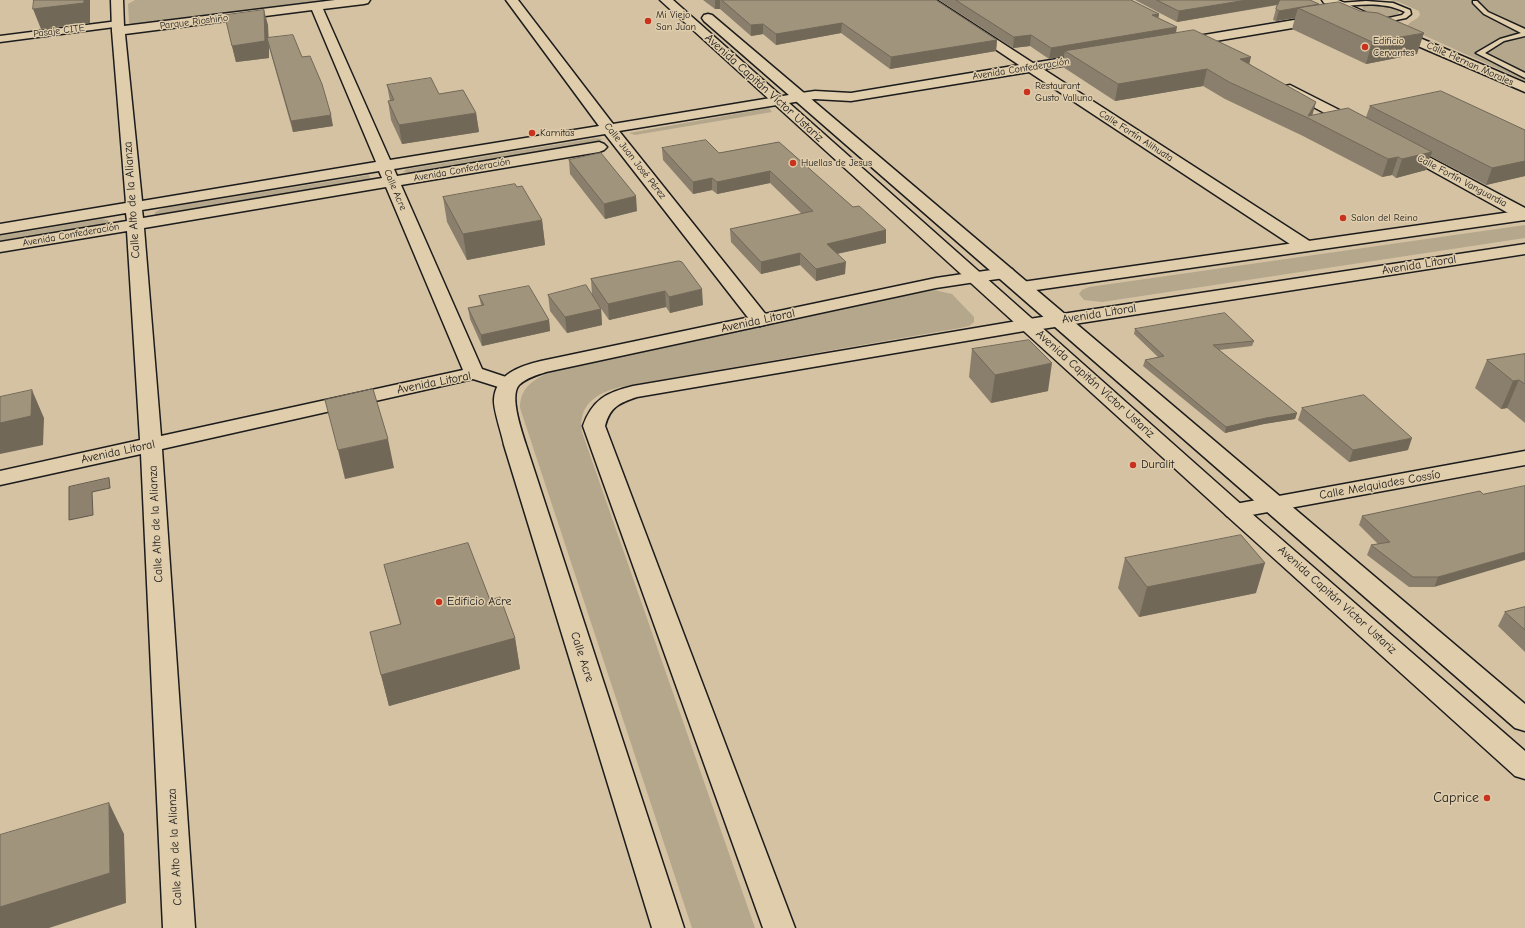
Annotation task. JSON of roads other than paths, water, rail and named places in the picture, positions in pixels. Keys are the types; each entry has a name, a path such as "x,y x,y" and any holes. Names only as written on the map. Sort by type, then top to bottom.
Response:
{"street":[{"name":"Calle Alto de la Alianza","path":"117,0 151,444 179,928"},
{"name":"Parque Rioshiño","path":"118,28 364,0"},
{"name":"Calle Juan José Pérez","path":"512,0 610,130 629,142 760,320"},
{"name":"Avenida Capitán Víctor Ustariz","path":"666,0 1525,768"},
{"name":"Calle Fortín Alihuata","path":"928,0 1304,246"},
{"name":"Calle Hernan Morales","path":"1328,0 1525,88"},
{"name":"Calle Acre","path":"316,6 390,182 474,374"},
{"name":"Avenida Capitán Víctor Ustariz","path":"700,10 1525,720"},
{"path":"1168,45 1357,13"},
{"name":"Pasaje CITE","path":"0,39 118,28"},
{"path":"1178,29 1219,51"},
{"name":"Avenida Confederación","path":"0,247 134,215 384,165 610,130 801,97 815,95 851,97 1107,55"},
{"path":"1275,81 1372,133"},
{"name":"Avenida Confederación","path":"772,117 830,107 851,97"},
{"name":"Avenida Confederación","path":"0,229 134,215 390,182 629,142"},
{"name":"Calle Fortín Vanguardia","path":"1393,144 1525,215"},
{"path":"1022,287 1525,215"},
{"name":"Avenida Litoral","path":"779,928 594,426 598,413 606,404 619,396 633,392 1029,325 1525,249"},
{"name":"Avenida Litoral","path":"0,478 474,374 508,384 521,374 541,367 936,283 1006,273"},
{"name":"Calle Acre","path":"508,384 504,400 515,445 668,928"},
{"name":"Calle Melquiades Cossío","path":"1235,510 1525,458"}],"lane":[{"path":"1339,5 1379,1 1398,5 1408,12 1408,14 1404,17 1375,22"},
{"path":"1475,2 1486,13 1525,33"},
{"path":"1525,33 1502,40 1480,53 1525,76"}],"place":[{"name":"Mi Viejo San Juan","path":"648,21"},
{"name":"Edificio Cervantes","path":"1365,47"},
{"name":"Restaurant Gusto Valluno","path":"1027,92"},
{"name":"Karnitas","path":"532,133"},
{"name":"Huellas de Jesus","path":"793,163"},
{"name":"Salon del Reino","path":"1343,218"},
{"name":"Duralit","path":"1133,465"},
{"name":"Edificio Acre","path":"439,602"},
{"name":"Caprice","path":"1487,798"}]}
